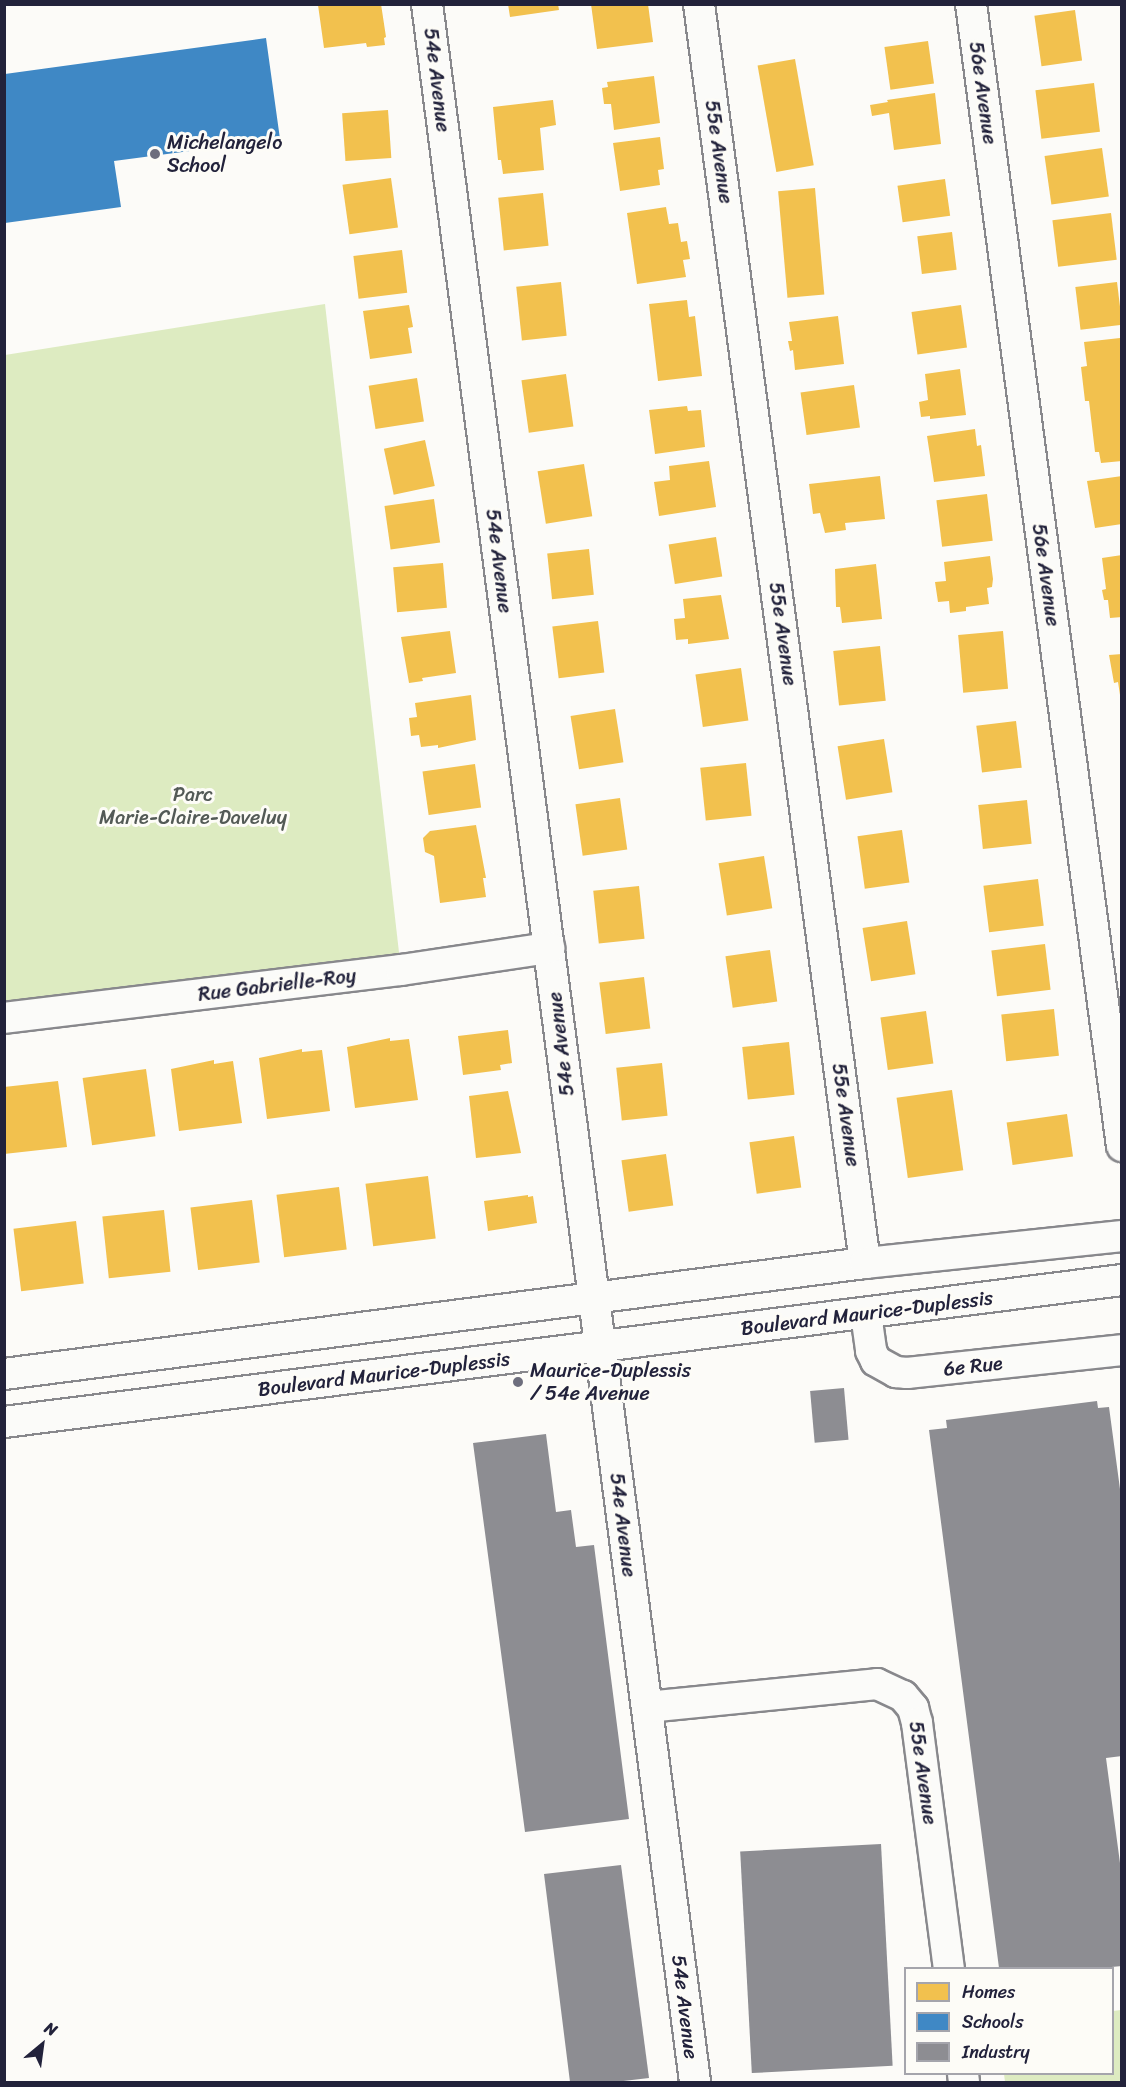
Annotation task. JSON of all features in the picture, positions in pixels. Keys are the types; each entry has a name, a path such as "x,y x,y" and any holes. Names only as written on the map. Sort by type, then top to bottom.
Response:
{"street":[{"name":"54e Avenue","path":"427,4 695,2082"},
{"name":"55e Avenue","path":"699,4 865,1263"},
{"name":"56e Avenue","path":"971,4 1122,1146"},
{"name":"Rue Gabrielle-Roy","path":"4,1018 401,970 549,948"},
{"path":"4,1374 865,1263 1122,1236"},
{"name":"Boulevard Maurice-Duplessis","path":"4,1422 1122,1280"},
{"name":"6e Rue","path":"866,1314 871,1351 876,1361 890,1370 907,1374 1122,1350"},
{"name":"55e Avenue","path":"647,1707 877,1684 903,1696 913,1708 917,1723 949,1967"}],"green space":[{"name":"Parc Marie-Claire-Daveluy","path":"325,304 401,970 5,1018 5,355"},
{"path":"1121,2010 1121,2082 1005,2082 1004,2075 1114,2075 1114,2011"}],"building: Homes":[{"path":"381,4 385,45 367,47 366,43 324,48 318,5"},
{"path":"508,4 558,4 559,10 510,17"},
{"path":"591,4 648,4 653,42 597,49"},
{"path":"1075,10 1082,61 1041,66 1034,16"},
{"path":"928,41 934,84 890,90 884,47"},
{"path":"795,59 814,165 776,172 758,66"},
{"path":"654,76 660,123 614,130 611,104 604,104 602,88 608,87 607,82"},
{"path":"1094,83 1100,132 1041,139 1035,90"},
{"path":"935,93 941,144 894,150 889,113 872,116 870,105 888,102 887,100"},
{"path":"553,100 556,125 540,128 544,170 503,174 501,160 498,160 493,107"},
{"path":"388,110 391,158 345,161 342,113"},
{"path":"660,137 664,169 658,170 660,185 620,191 613,143"},
{"path":"1102,148 1109,197 1051,205 1045,156"},
{"path":"391,178 398,228 349,234 342,185"},
{"path":"945,179 950,216 903,222 897,186"},
{"path":"815,188 824,295 787,298 778,191"},
{"path":"543,193 549,246 504,250 498,198"},
{"path":"666,207 669,224 678,223 681,242 687,241 690,259 683,260 686,277 637,284 627,213"},
{"path":"1111,213 1117,260 1058,267 1052,220"},
{"path":"952,232 957,270 922,274 917,236"},
{"path":"402,250 407,293 359,299 353,256"},
{"path":"561,282 567,336 522,340 516,287"},
{"path":"1117,282 1122,325 1081,330 1075,287"},
{"path":"687,300 689,317 695,316 702,376 658,381 649,304"},
{"path":"409,305 413,327 408,328 412,353 370,359 363,311"},
{"path":"961,305 967,348 917,355 911,312"},
{"path":"838,316 844,364 795,370 793,350 790,351 788,341 792,341 789,322"},
{"path":"1120,338 1122,461 1101,463 1099,452 1095,452 1089,401 1085,401 1081,367 1087,366 1084,342"},
{"path":"960,369 966,415 930,419 930,416 921,417 919,402 928,400 925,374"},
{"path":"566,374 573,426 529,433 521,380"},
{"path":"417,378 424,421 375,429 369,386"},
{"path":"854,385 860,428 807,435 801,393"},
{"path":"687,406 688,411 701,410 705,447 655,454 649,410"},
{"path":"975,429 977,446 981,445 985,476 934,482 927,436"},
{"path":"425,440 435,486 394,495 384,449"},
{"path":"709,461 716,507 659,516 654,482 670,480 669,466"},
{"path":"584,464 592,516 546,524 538,471"},
{"path":"880,476 885,519 845,523 846,530 825,533 820,513 813,514 809,484"},
{"path":"1122,476 1122,524 1095,528 1087,481"},
{"path":"987,494 993,541 942,547 936,500"},
{"path":"434,499 440,543 391,550 384,506"},
{"path":"716,537 722,577 675,584 669,545"},
{"path":"589,549 594,595 552,599 547,553"},
{"path":"1122,555 1122,617 1110,618 1108,600 1104,600 1102,590 1106,589 1102,558"},
{"path":"990,556 993,579 992,587 987,588 989,604 966,607 966,611 950,613 949,601 938,602 935,582 946,581 944,562"},
{"path":"443,563 447,608 397,612 393,567"},
{"path":"876,564 882,619 842,623 840,607 836,607 835,569"},
{"path":"721,595 729,639 688,644 688,639 676,640 674,619 685,618 683,599"},
{"path":"598,621 604,673 559,678 552,627"},
{"path":"450,631 456,673 422,678 423,681 409,683 401,637"},
{"path":"1003,631 1008,689 963,693 958,635"},
{"path":"880,646 886,701 839,706 833,651"},
{"path":"1122,654 1122,695 1120,695 1118,682 1114,683 1109,655"},
{"path":"741,668 748,720 703,727 695,674"},
{"path":"471,695 476,740 438,748 438,745 421,747 419,735 411,736 409,718 417,717 415,703"},
{"path":"615,709 623,762 579,769 571,716"},
{"path":"1016,721 1022,768 982,773 976,726"},
{"path":"884,739 892,792 846,800 838,746"},
{"path":"746,763 752,816 706,821 700,768"},
{"path":"475,764 481,808 429,815 423,771"},
{"path":"620,798 627,849 583,856 575,804"},
{"path":"1027,800 1032,844 983,849 978,805"},
{"path":"476,825 486,878 483,878 486,897 440,903 434,856 425,852 423,838 430,831"},
{"path":"902,830 909,882 865,889 857,836"},
{"path":"764,856 772,908 727,916 719,863"},
{"path":"1038,879 1044,926 989,932 983,886"},
{"path":"639,886 645,939 599,944 593,891"},
{"path":"907,921 915,974 871,981 863,928"},
{"path":"1045,944 1051,990 997,996 991,951"},
{"path":"770,950 777,1001 733,1008 725,956"},
{"path":"644,977 650,1029 606,1034 599,982"},
{"path":"1054,1009 1059,1056 1006,1061 1001,1015"},
{"path":"926,1011 933,1063 888,1070 880,1017"},
{"path":"508,1030 512,1063 500,1065 501,1070 463,1075 458,1036"},
{"path":"390,1038 390,1041 409,1039 418,1100 355,1108 347,1047"},
{"path":"789,1042 795,1095 748,1100 742,1047"},
{"path":"302,1049 302,1052 322,1050 330,1111 267,1119 259,1058"},
{"path":"214,1060 214,1064 233,1061 242,1123 179,1131 171,1069"},
{"path":"662,1063 668,1116 622,1121 616,1068"},
{"path":"146,1069 155,1136 92,1145 83,1078"},
{"path":"58,1081 67,1147 4,1154 4,1087"},
{"path":"952,1090 963,1170 908,1178 897,1098"},
{"path":"508,1091 521,1153 476,1158 469,1096"},
{"path":"1067,1114 1073,1157 1013,1165 1007,1122"},
{"path":"794,1136 801,1187 757,1194 749,1142"},
{"path":"666,1154 673,1205 629,1212 621,1160"},
{"path":"428,1176 436,1239 373,1246 365,1184"},
{"path":"339,1187 347,1250 284,1257 276,1195"},
{"path":"528,1195 528,1197 533,1196 537,1223 488,1231 484,1201"},
{"path":"252,1200 260,1263 198,1270 190,1208"},
{"path":"164,1210 170,1272 109,1278 102,1216"},
{"path":"76,1221 84,1284 21,1291 13,1229"}],"building: Schools":[{"path":"266,38 280,139 114,161 121,207 5,223 5,74"}],"building: Industry":[{"path":"844,1388 849,1440 815,1443 810,1391"},
{"path":"1097,1401 1098,1408 1109,1407 1122,1504 1122,1756 1106,1758 1122,1878 1122,1966 999,1967 929,1430 947,1428 946,1420"},
{"path":"546,1434 556,1512 571,1510 576,1547 594,1545 629,1819 525,1832 473,1443"},
{"path":"881,1844 893,2066 752,2073 740,1851"},
{"path":"621,1865 649,2078 615,2082 570,2082 544,1874"}],"place":[{"name":"Michelangelo School","path":"155,154"},
{"name":"Maurice-Duplessis / 54e Avenue","path":"518,1382"}]}
